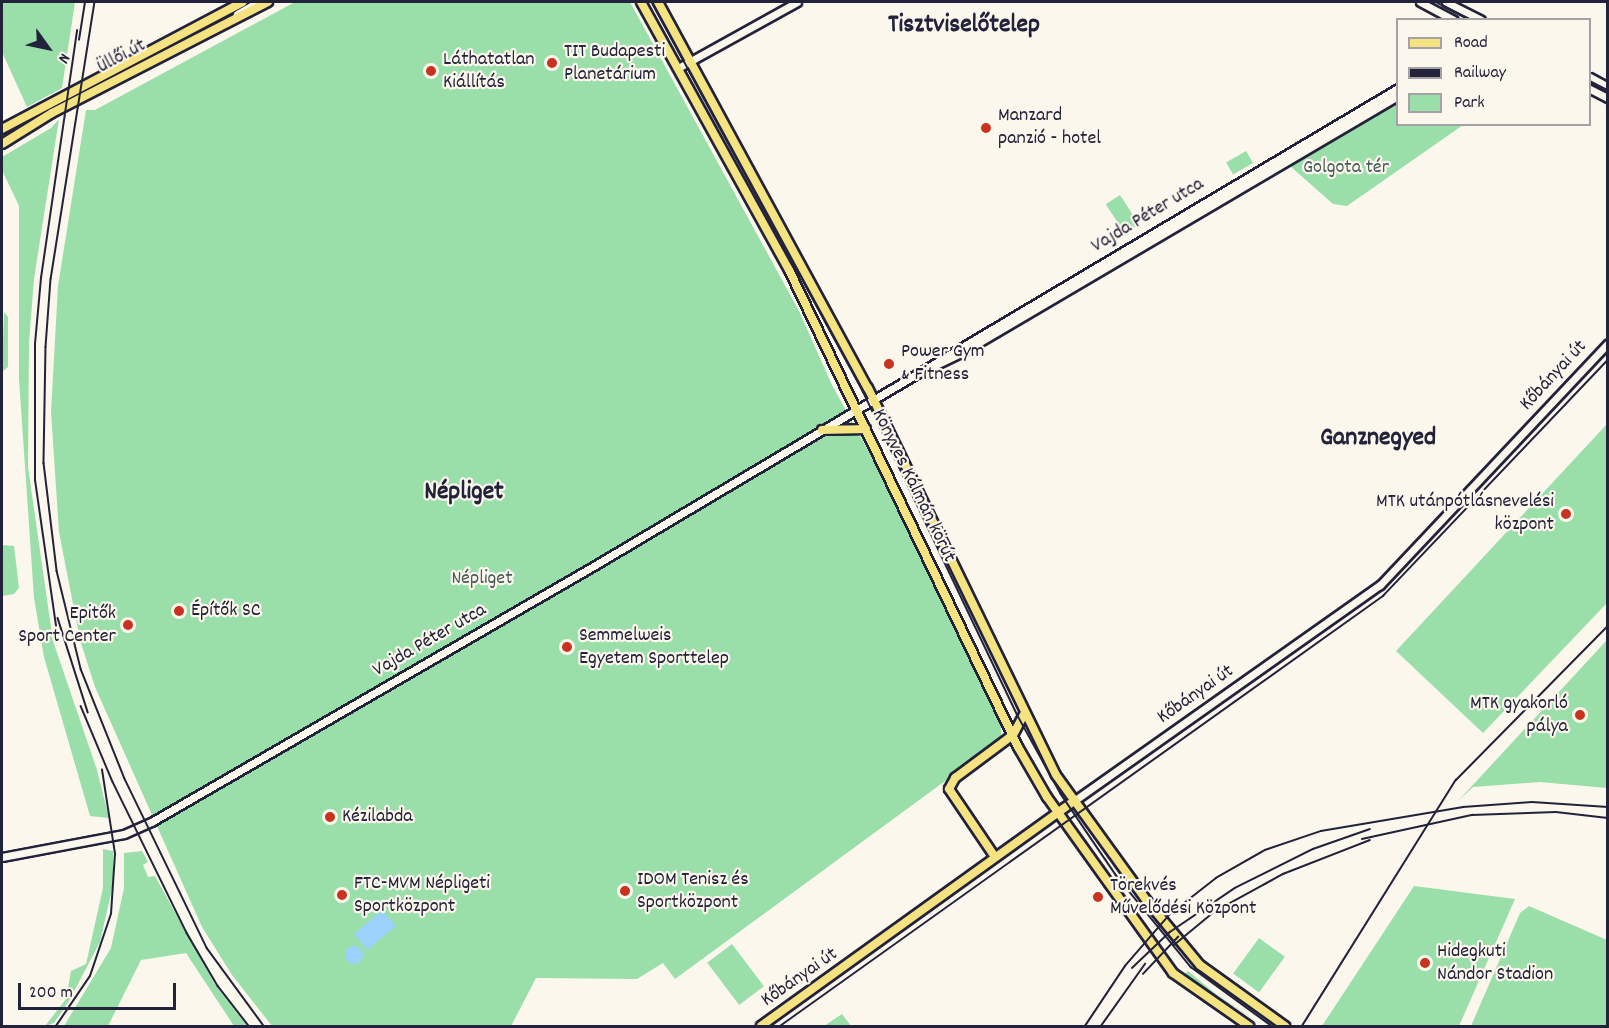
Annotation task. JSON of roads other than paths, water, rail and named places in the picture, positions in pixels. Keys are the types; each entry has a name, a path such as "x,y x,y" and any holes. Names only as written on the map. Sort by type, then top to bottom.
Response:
{"main road":[{"name":"Üllői út","path":"2,129 243,2"},
{"path":"230,19 268,2"},
{"name":"Könyves Kálmán körút","path":"641,2 789,270 1013,735 1057,812 1173,973 1249,1026"},
{"name":"Könyves Kálmán körút","path":"658,2 873,399 1024,714 1075,800 1147,902 1200,965 1285,1026"},
{"name":"Üllői út","path":"2,144 230,19"},
{"path":"822,430 866,429"},
{"path":"995,857 949,789 955,778 1013,735 1024,714"},
{"name":"Kőbányai út","path":"760,1026 1075,800"}],"street":[{"name":"Üllői út","path":"230,19 258,2"},
{"path":"678,68 797,2"},
{"path":"1420,2 1450,18"},
{"path":"1446,2 1477,18"},
{"path":"1591,78 1608,87"},
{"name":"Vajda Péter utca","path":"2,857 110,837 170,811 822,430 1396,89"},
{"path":"1591,90 1608,98"},
{"name":"Vajda Péter utca","path":"917,373 963,352 1396,97"},
{"name":"Kőbányai út","path":"1075,800 1380,585 1608,343"}],"water":[{"path":"382,910 396,926 368,950 354,934"},
{"path":"354,946 360,949 363,955 360,961 354,964 348,961 345,955 348,949"}],"tram line":[{"path":"652,2 863,391 1018,716 1061,794 1116,875 1191,967 1272,1026"},
{"path":"1436,2 1467,18"},
{"path":"1591,82 1608,90"},
{"path":"780,1026 1383,596 1608,360"},
{"path":"1302,1026 1456,780 1608,626"}],"railway":[{"path":"79,40 85,2"},
{"path":"95,2 51,279 46,347 44,463 57,571 81,669 125,779 207,948 264,1026"},
{"path":"56,626 35,481 35,344 41,278 77,31"},
{"path":"58,618 88,712"},
{"path":"81,706 113,782 187,933 218,986 249,1026"},
{"path":"56,1026 90,976 111,914 115,854 102,770"},
{"path":"1085,1026 1125,966 1170,914 1216,878 1265,850 1321,831 1463,807 1532,802 1608,807"},
{"path":"1362,839 1472,815 1556,812 1608,818"},
{"path":"1132,968 1170,932 1235,888 1313,849 1370,829"},
{"path":"1174,945 1214,912 1283,874 1370,840"},
{"path":"1143,974 1178,937"},
{"path":"1101,1026 1145,964"}],"place":[{"name":"TIT Budapesti Planetárium","path":"552,63"},
{"name":"Láthatatlan Kiállítás","path":"431,71"},
{"name":"Manzard panzió - hotel","path":"986,128"},
{"name":"Power Gym & Fitness","path":"889,364"},
{"name":"MTK utánpótlásnevelési központ","path":"1566,514"},
{"name":"Építők SC","path":"179,611"},
{"name":"Epitők Sport Center","path":"128,625"},
{"name":"Semmelweis Egyetem Sporttelep","path":"567,647"},
{"name":"MTK gyakorló pálya","path":"1580,715"},
{"name":"Kézilabda","path":"330,817"},
{"name":"IDOM Tenisz és Sportközpont","path":"625,891"},
{"name":"FTC-MVM Népligeti Sportközpont","path":"342,895"},
{"name":"Törekvés Művelődési Központ","path":"1098,897"},
{"name":"Hidegkuti Nándor Stadion","path":"1425,963"}],"district":[{"name":"Tisztviselőtelep","path":"964,26"},
{"name":"Ganznegyed","path":"1378,439"},
{"name":"Népliget","path":"464,493"}],"park label":[{"name":"Golgota tér","path":"1346,168"}]}
